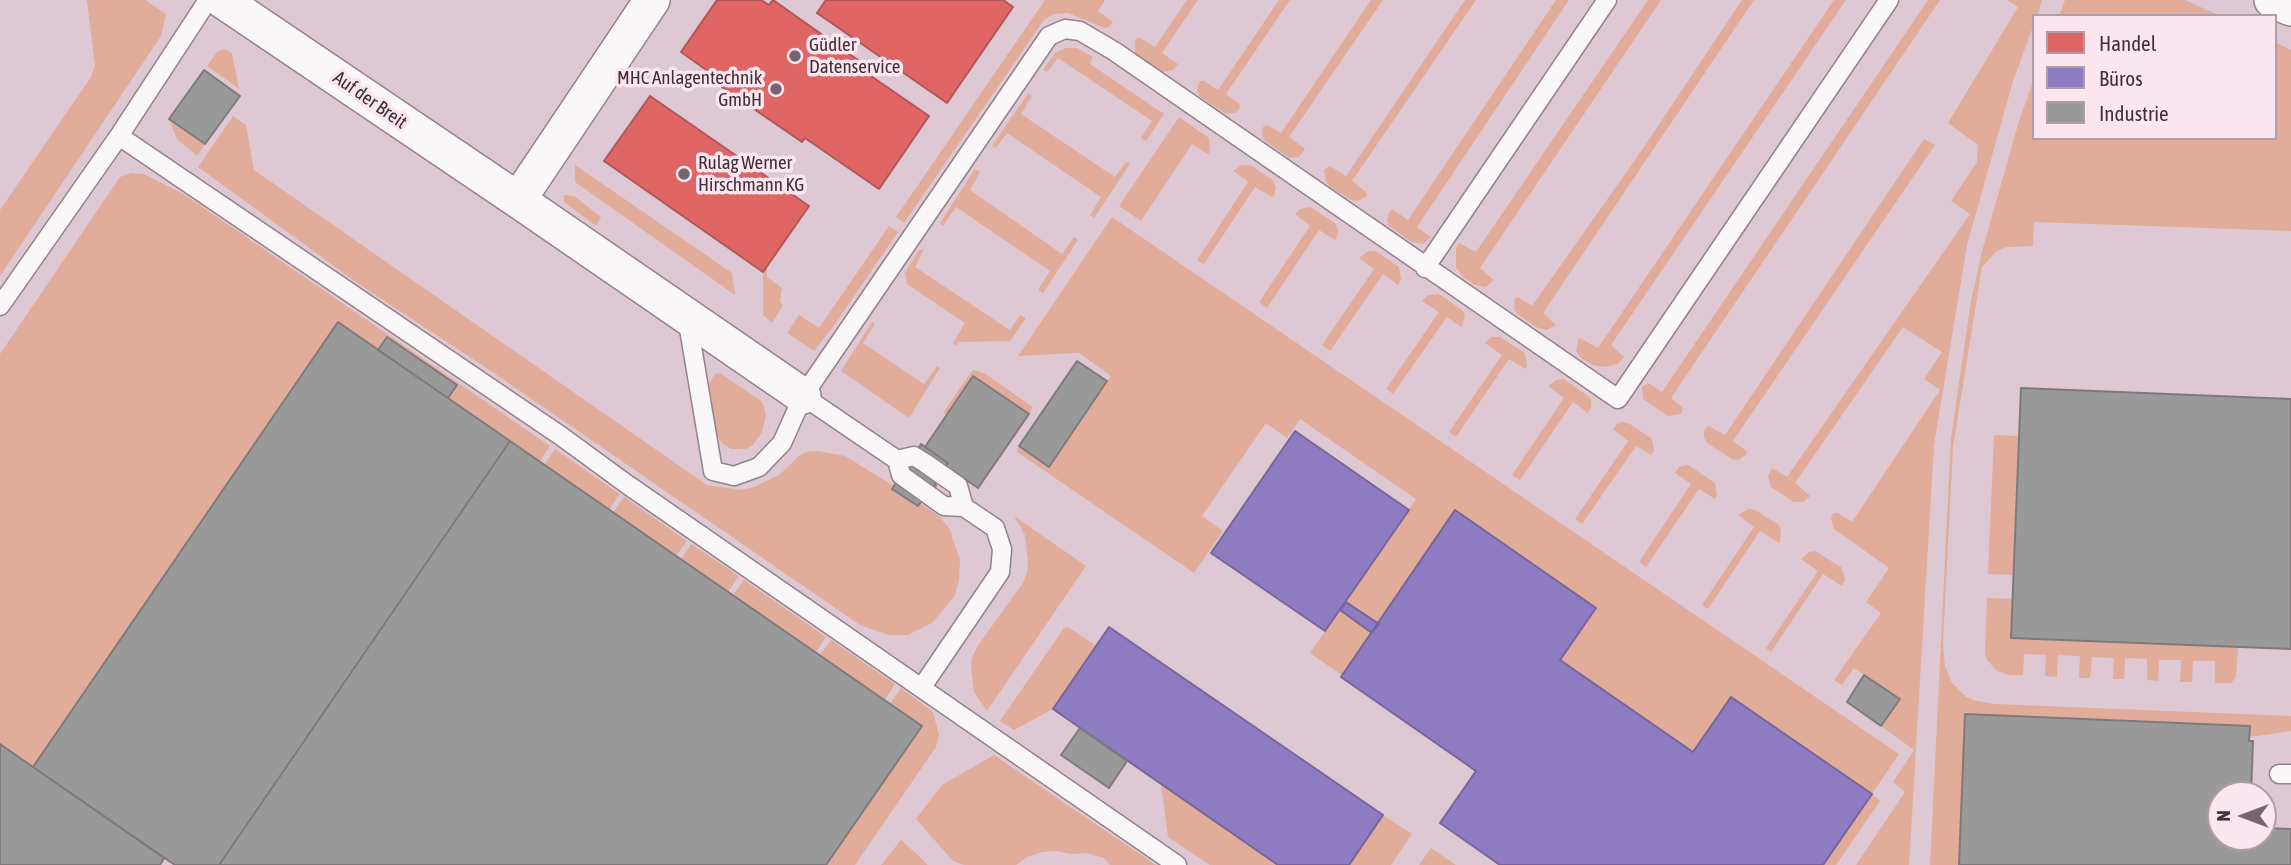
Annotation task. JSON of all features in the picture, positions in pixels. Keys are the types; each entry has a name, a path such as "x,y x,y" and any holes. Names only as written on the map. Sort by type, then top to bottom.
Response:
{"street":[{"name":"Auf der Breit","path":"222,0 803,396"},
{"path":"518,200 652,0"},
{"path":"2272,0 2291,8"}],"lane":[{"path":"0,306 119,136 208,0"},
{"path":"1425,268 1607,0"},
{"path":"687,317 713,471 734,476 759,467 782,443 803,396 1049,36 1065,29 1080,31 1114,51 1618,399 1889,0"},
{"path":"119,136 561,436 1177,865"},
{"path":"803,396 897,460 914,456 925,463 958,486 964,507 995,528 1002,550 1000,572 922,687"}],"shaded area":[{"path":"87,0 145,0 166,14 161,36 0,276 0,210 91,77 95,65"},
{"path":"1045,0 1105,0 1098,11 1113,22 1104,28 1068,13 1054,14 1044,20 904,223 896,217"},
{"path":"1187,0 1198,0 1162,53 1178,64 1173,70 1162,72 1135,53 1135,42 1140,38 1155,47"},
{"path":"1279,0 1290,0 1226,94 1239,104 1240,108 1235,113 1226,114 1199,96 1199,81 1204,81 1218,90"},
{"path":"1371,0 1383,0 1289,137 1305,149 1299,157 1290,158 1264,140 1263,127 1267,125 1281,133"},
{"path":"1465,0 1476,0 1352,181 1366,192 1367,196 1358,201 1351,200 1330,187 1324,170 1330,166 1346,176"},
{"path":"1556,0 1569,0 1417,227 1431,237 1423,244 1412,242 1389,226 1389,213 1392,209 1408,220"},
{"path":"1648,0 1661,0 1480,268 1494,280 1486,287 1475,285 1463,277 1456,267 1456,248 1459,243 1476,252"},
{"path":"1742,0 1754,0 1543,313 1556,325 1547,330 1538,328 1517,314 1514,309 1515,298 1518,297 1532,306 1642,150"},
{"path":"1834,0 1846,0 1611,345 1624,357 1618,364 1606,367 1592,365 1580,357 1576,351 1578,339 1598,348"},
{"path":"1928,0 1940,0 1671,398 1683,408 1681,414 1668,416 1643,399 1642,387 1648,383 1662,392"},
{"path":"2007,0 2042,0 2038,14 2032,14 2032,29 2013,81 1967,245 1934,445 1909,865 1856,865 1905,792 1893,782 1914,750 1881,726 1899,699 1854,668 1842,685 1834,680 1881,613 1866,602 1889,568 1834,529 1831,517 1838,513 1852,522 1940,390 1924,379 1942,352 1903,327 1795,483 1810,496 1803,502 1794,502 1771,487 1768,476 1772,468 1787,477 1970,214 1951,201 1977,162 1978,145 1948,123 2018,7"},
{"path":"2065,0 2185,0 2216,14 2060,14"},
{"path":"2277,43 2291,50 2291,231 2034,222 2033,246 2007,247 1997,251 1982,267 1953,447 1943,642 1945,667 1952,683 1966,697 1995,704 2291,716 2291,731 2250,737 2250,726 1966,714 1959,865 1930,865 1951,438 1971,301 1981,255 2032,85 2032,140 2277,140"},
{"path":"1066,48 1077,48 1093,57 1090,64 1164,114 1146,141 1141,138 1152,121 1058,58 1047,72 1043,70 1055,53"},
{"path":"224,49 232,53 239,89 207,66 217,52"},
{"path":"1028,93 1032,96 1021,114 1115,177 1126,162 1130,164 1094,218 1090,215 1101,197 1007,133 996,148 992,146"},
{"path":"233,116 246,125 254,170 707,485 741,490 754,487 779,475 806,452 817,451 845,456 894,486 892,489 917,506 920,503 940,517 949,528 960,560 959,581 954,597 932,623 908,635 889,635 860,625 485,367 360,285 198,167"},
{"path":"1179,117 1209,138 1210,152 1208,154 1192,144 1141,221 1119,206"},
{"path":"169,119 205,144 197,156 177,139"},
{"path":"1924,139 1935,145 1733,441 1747,451 1746,455 1738,460 1732,459 1707,443 1704,431 1708,426 1725,435"},
{"path":"575,165 732,273 735,295 575,182"},
{"path":"1242,165 1250,165 1273,180 1276,188 1274,196 1255,187 1204,264 1197,260 1248,182 1233,171"},
{"path":"975,169 980,172 970,190 1062,254 1074,237 1078,240 1043,293 1038,290 1050,271 956,207 943,226 940,223"},
{"path":"131,173 144,174 185,195 550,446 539,462 448,398 457,385 388,337 378,350 338,323 33,767 0,744 0,354 120,177"},
{"path":"564,195 574,196 601,217 596,226 564,202"},
{"path":"1310,207 1335,223 1337,238 1335,240 1319,230 1267,308 1259,302 1310,226 1295,214 1300,209"},
{"path":"1112,217 1899,754 1872,794 1880,801 1836,865 1823,865 1871,795 1731,697 1693,752 1560,660 1596,608 1455,511 1379,624 1346,602 1416,499 1300,419 1287,438 1266,423 1202,516 1223,531 1194,573 1017,452 1019,446 1049,467 1111,376 1079,353 1018,356"},
{"path":"889,226 898,232 814,351 787,333 799,315 819,328"},
{"path":"924,249 915,267 1010,330 1020,315 1026,318 1010,341 959,342 957,346 953,343 965,323 907,284 905,273 919,250"},
{"path":"1368,251 1376,251 1399,267 1401,279 1398,285 1383,274 1330,351 1322,345 1374,269 1359,258"},
{"path":"767,266 767,277 782,288 780,302 783,305 772,323 763,315 763,272"},
{"path":"1439,294 1462,310 1465,314 1463,324 1461,327 1447,317 1393,394 1386,389 1439,312 1422,301 1428,295"},
{"path":"872,322 875,324 863,343 924,384 937,366 940,368 909,418 841,371"},
{"path":"1491,337 1500,337 1525,353 1527,366 1525,369 1509,359 1456,437 1449,432 1502,355 1485,343"},
{"path":"974,370 984,373 1033,407 1029,414 973,377 946,415 943,413"},
{"path":"720,373 761,401 764,407 766,416 762,432 753,445 746,449 731,449 717,436 709,384 715,374"},
{"path":"1564,379 1591,399 1591,408 1588,413 1573,402 1520,480 1512,475 1564,398 1548,386 1556,380"},
{"path":"1623,422 1652,439 1654,450 1651,455 1636,446 1582,524 1575,519 1628,441 1613,429"},
{"path":"1994,435 2019,436 2013,575 1988,574"},
{"path":"555,449 620,494 609,510 544,465"},
{"path":"1686,465 1715,483 1717,495 1715,499 1699,489 1646,567 1639,562 1691,484 1675,473 1679,467"},
{"path":"624,497 687,541 676,556 613,513"},
{"path":"1748,509 1755,510 1779,525 1780,541 1779,543 1760,531 1708,609 1702,605 1754,527 1738,515"},
{"path":"1014,516 1086,566 987,711 974,692 972,657 1023,583 1027,572 1025,535"},
{"path":"691,544 739,576 728,592 681,559"},
{"path":"1815,551 1841,567 1845,579 1843,584 1842,586 1823,574 1771,652 1766,648 1818,571 1801,559 1809,552"},
{"path":"744,580 826,637 816,652 733,595"},
{"path":"1987,598 2012,599 2011,638 2238,647 2236,677 2231,683 2215,683 2215,661 2193,661 2192,682 2180,682 2181,660 2159,660 2158,681 2147,680 2147,659 2125,658 2124,679 2113,679 2114,658 2092,657 2090,678 2079,678 2080,656 2058,655 2057,677 2045,676 2046,655 2024,654 2023,675 2009,675 1997,671 1987,660 1985,653"},
{"path":"1340,610 1372,633 1343,676 1310,653"},
{"path":"1068,627 1096,646 1053,709 1014,730 1000,721 1064,628"},
{"path":"831,640 895,684 885,700 820,655"},
{"path":"901,688 933,712 939,735 936,747 855,865 826,865 921,726 890,704"},
{"path":"994,755 1156,865 1110,865 1104,858 1087,853 1070,854 1057,851 1027,857 1016,865 964,865 953,861 916,819 942,785"},
{"path":"1161,785 1278,865 1210,865 1168,837"},
{"path":"1383,815 1412,834 1391,865 1349,865"},
{"path":"901,840 918,855 928,865 881,865"},
{"path":"1431,848 1456,865 1419,865"}],"building: Handel":[{"path":"717,0 761,0 769,5 773,0 858,60 855,65 929,116 879,189 805,138 802,142 716,83 719,79 681,52"},
{"path":"826,0 1003,0 1013,7 947,103 817,13"},
{"path":"650,96 809,206 763,272 604,161"}],"building: Büros":[{"path":"1295,431 1409,510 1325,631 1211,553"},
{"path":"1455,510 1596,608 1560,660 1693,752 1731,697 1872,794 1823,865 1500,865 1440,823 1476,771 1341,677"},
{"path":"1346,602 1379,624 1372,633 1340,610"},
{"path":"1109,627 1383,815 1349,865 1278,865 1053,709"}],"building: Industrie":[{"path":"204,70 240,96 205,144 169,119"},
{"path":"338,322 510,441 219,865 175,865 33,767"},
{"path":"387,337 457,385 448,398 378,350"},
{"path":"1077,361 1107,381 1049,467 1019,446"},
{"path":"973,376 1029,414 978,488 946,466 948,463 925,447"},
{"path":"2021,388 2291,399 2291,649 2011,638"},
{"path":"510,441 922,726 826,865 219,865"},
{"path":"921,444 948,463 935,482 936,486 931,487 918,506 892,489"},
{"path":"1864,675 1900,699 1881,726 1847,702"},
{"path":"1965,714 2250,726 2249,741 2253,741 2252,781 2207,781 2207,851 2277,851 2277,828 2291,829 2291,865 1959,865"},
{"path":"1080,728 1127,761 1109,788 1061,755"},
{"path":"0,744 164,858 160,865 0,865"}],"place":[{"name":"Güdler Datenservice","path":"795,56"},
{"name":"MHC Anlagentechnik GmbH","path":"776,89"},
{"name":"Rulag Werner Hirschmann KG","path":"684,174"}]}
